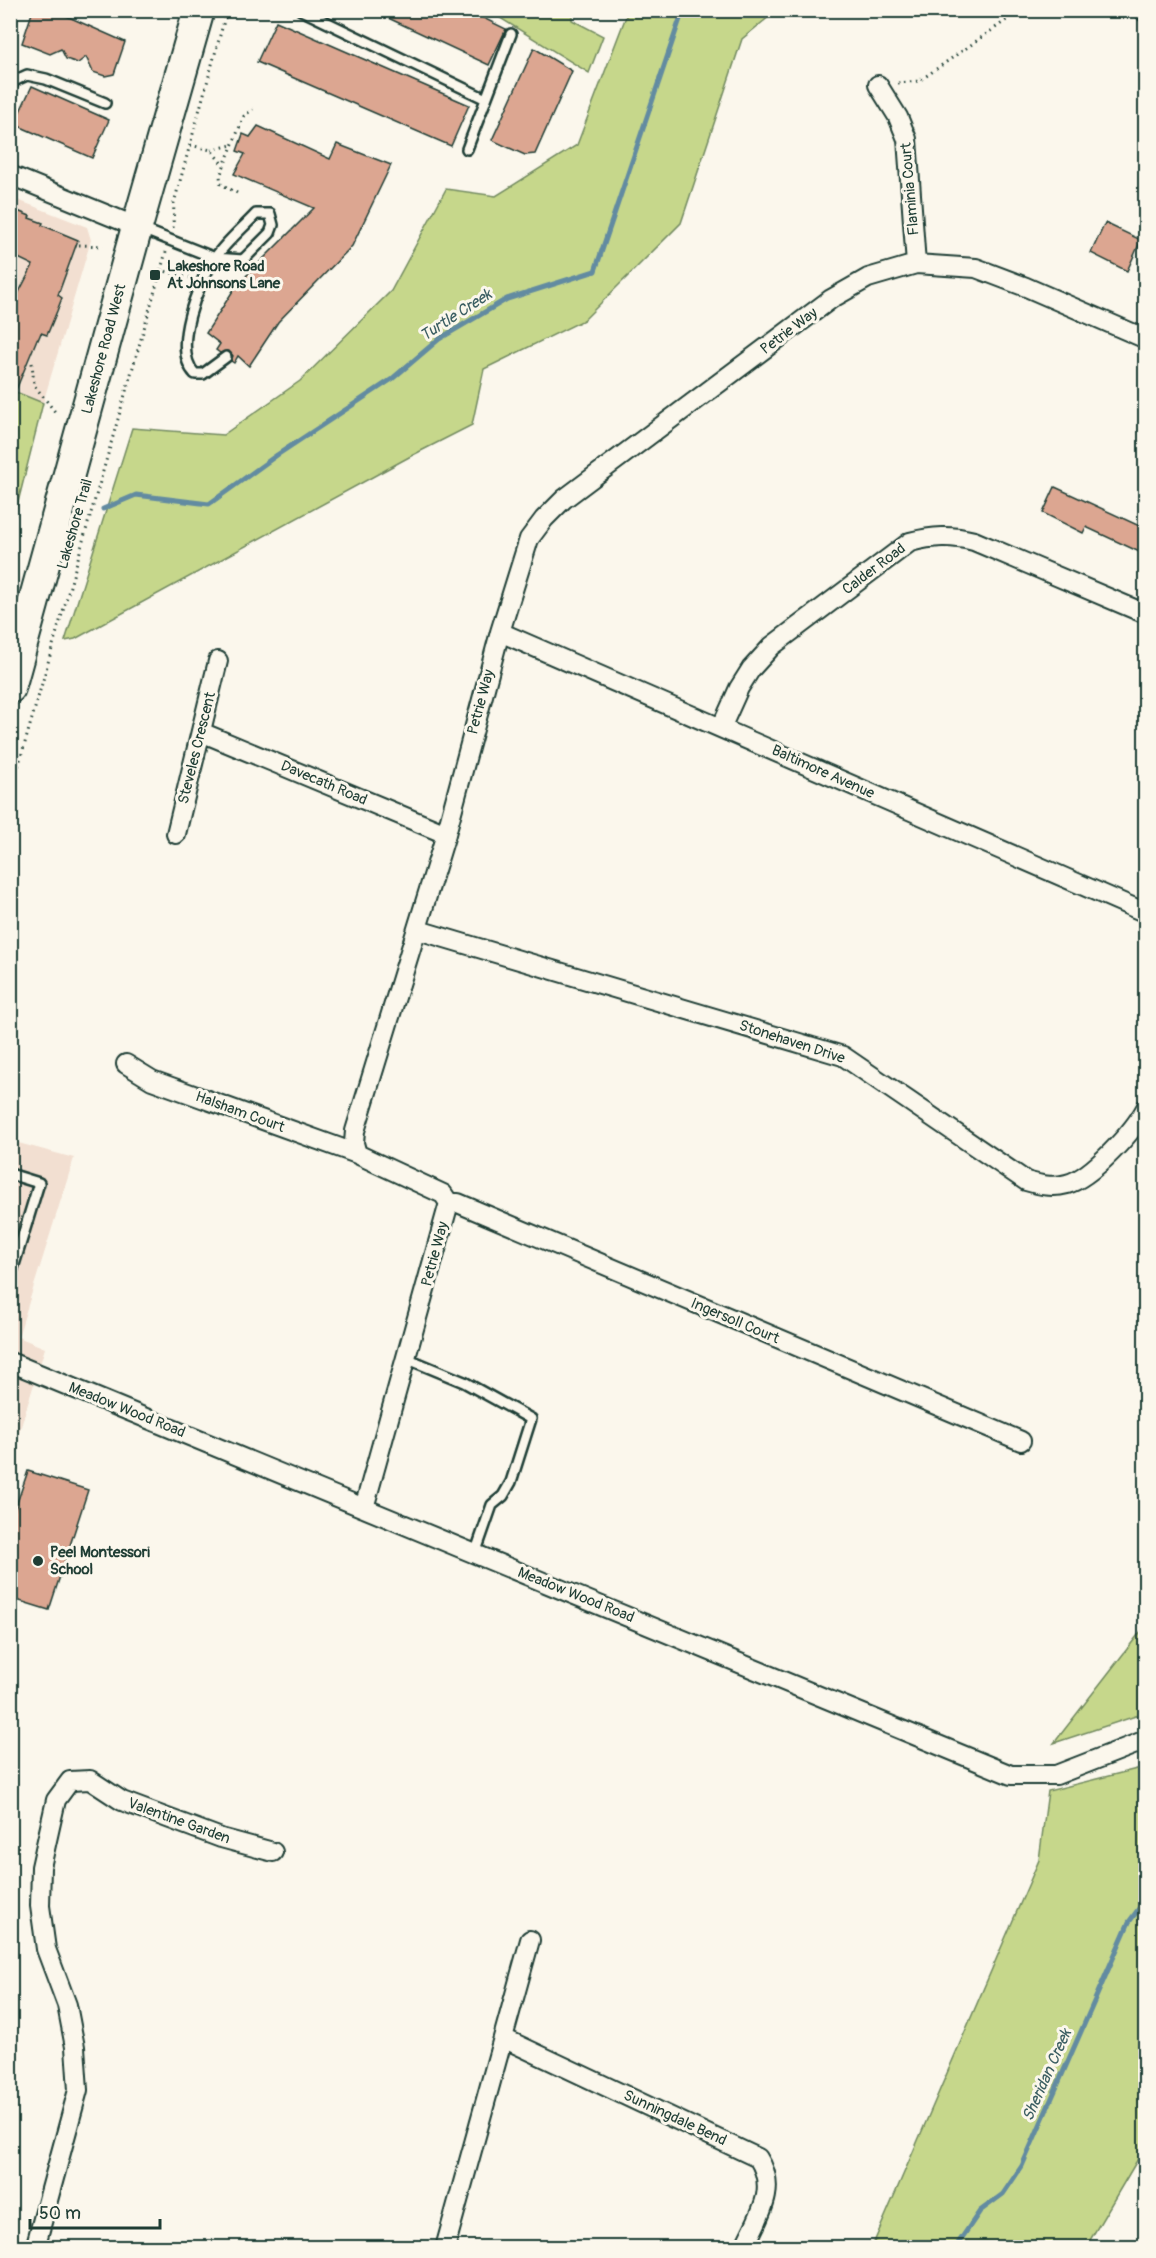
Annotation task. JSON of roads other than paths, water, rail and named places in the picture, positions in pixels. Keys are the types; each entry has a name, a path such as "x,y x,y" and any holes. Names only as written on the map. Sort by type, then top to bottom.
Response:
{"main road":[{"name":"Lakeshore Road West","path":"10,688 199,10"}],"street":[{"name":"Flaminia Court","path":"878,85 898,117 907,139 916,264"},
{"path":"10,175 137,227"},
{"name":"Petrie Way","path":"364,1508 449,1203 443,1194 357,1154 354,1143 355,1131 446,834 500,632 530,539 544,519 564,500 831,299 868,278 916,264 976,268 1146,339"},
{"name":"Calder Road","path":"721,728 739,688 751,669 772,646 910,542 933,536 958,537 974,541 1146,614"},
{"name":"Baltimore Avenue","path":"500,632 1146,913"},
{"name":"Steveles Crescent","path":"176,834 218,661"},
{"name":"Davecath Road","path":"201,732 446,834"},
{"name":"Stonehaven Drive","path":"417,930 843,1056 1026,1181 1047,1186 1069,1184 1085,1174 1126,1138 1146,1108"},
{"name":"Halsham Court","path":"126,1064 152,1080 357,1154"},
{"name":"Ingersoll Court","path":"449,1203 458,1203 1021,1441"},
{"name":"Meadow Wood Road","path":"10,1362 1011,1775 1056,1775 1146,1740"},
{"name":"Valentine Garden","path":"35,2247 78,2091 75,2047 66,2005 46,1949 40,1906 41,1867 56,1800 70,1781 90,1780 122,1801 220,1838 273,1851"},
{"path":"445,2247 530,1940"},
{"name":"Sunningdale Bend","path":"503,2038 758,2158 765,2169 768,2182 766,2200 744,2247"}],"lane":[{"path":"301,10 486,99"},
{"path":"467,149 511,34"},
{"path":"10,90 14,81 27,75 46,79 105,103"},
{"path":"137,227 215,258 243,260 270,233 273,225 270,214 256,214 215,258 190,311 184,352 190,368 195,374 203,374 226,357"},
{"path":"10,1174 39,1183 10,1278"},
{"path":"406,1358 464,1382 531,1419 510,1482 503,1496 492,1505 475,1554"}],"waterway":[{"name":"Turtle Creek","path":"103,509 136,495 209,504 277,455 392,379 439,339 507,299 595,271 683,10"},
{"name":"Sheridan Creek","path":"955,2248 980,2211 1003,2194 1022,2166 1129,1922 1146,1899"}],"place":[{"name":"Lakeshore Road At Johnsons Lane","path":"155,275"},
{"name":"Peel Montessori School","path":"38,1561"}]}
